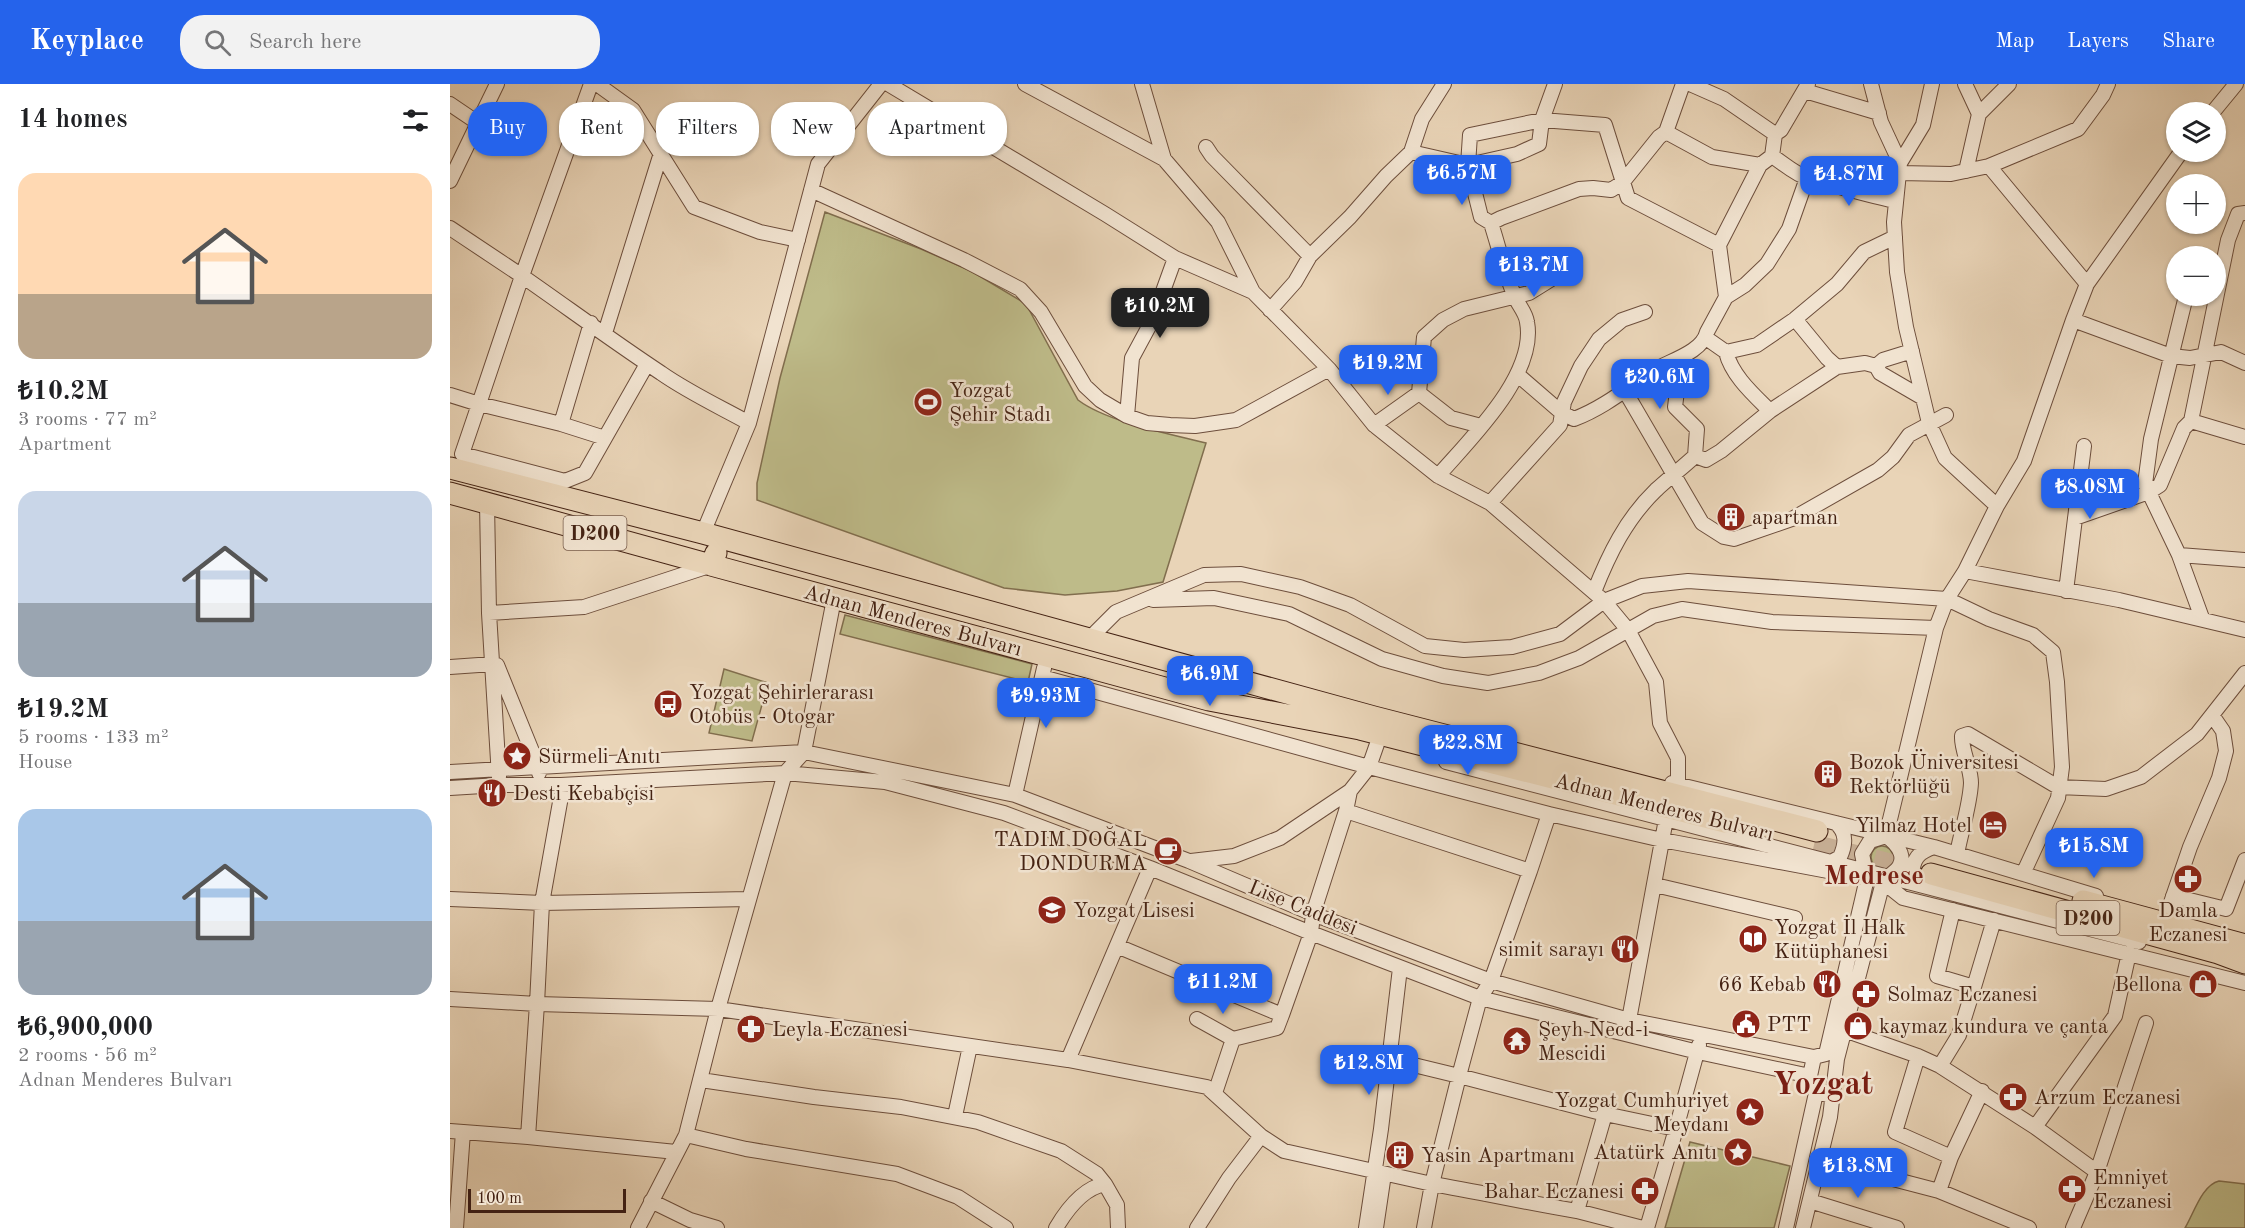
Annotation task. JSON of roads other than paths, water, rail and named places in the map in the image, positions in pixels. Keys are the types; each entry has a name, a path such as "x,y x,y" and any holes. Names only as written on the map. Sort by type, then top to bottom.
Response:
{"highway":[{"name":"Adnan Menderes Bulvarı","path":"454,458 703,534 1374,717 1822,833"},
{"name":"Adnan Menderes Bulvarı","path":"450,493 680,565 711,566 1209,700 1360,729 1822,833"},
{"path":"680,565 703,534"},
{"path":"703,534 711,566"},
{"name":"D200","path":"1929,867 2245,943"},
{"name":"D200","path":"1929,867 2245,963"}],"street":[{"path":"488,102 497,84"},
{"path":"591,84 479,404 454,458 565,481 585,473 647,364"},
{"path":"597,84 633,110 656,145"},
{"path":"703,534 749,423 818,164 881,84"},
{"path":"888,84 1105,213 1175,258 1253,292"},
{"path":"1025,84 1164,159 1218,222 1253,292 1329,369 1374,425 1438,476 1490,503 1599,597 1628,630 1656,682 1660,723 1678,758 1678,784"},
{"path":"1142,84 1164,159"},
{"path":"1270,310 1295,282 1310,256 1350,218 1386,176 1412,152 1422,119 1444,84"},
{"path":"1412,152 1468,165 1516,154 1539,144 1542,120 1555,84"},
{"path":"1491,223 1579,189 1611,190 1623,183 1659,137 1666,132 1683,84"},
{"path":"1690,84 1724,99 1775,134"},
{"path":"1871,84 1879,113 1900,168"},
{"path":"1932,84 1923,124 1900,168 1893,222 1897,272 1929,423 1945,458 1997,506"},
{"path":"1965,84 1979,114"},
{"path":"1966,171 1979,114 2009,84"},
{"path":"1900,168 1951,174 1989,166 2078,129 2103,95 2108,84"},
{"path":"2221,102 2236,84"},
{"path":"1726,297 1719,245 1760,165 1772,156 1775,134 1780,130 1806,88 1879,113"},
{"path":"450,104 468,116"},
{"path":"1438,476 1481,426 1518,375 1528,334 1527,319 1515,297 1491,223 1481,217 1468,165 1470,135 1542,120 1605,124 1628,198 1719,245"},
{"path":"1666,132 1712,157 1760,165"},
{"path":"450,181 468,144"},
{"path":"1206,147 1212,156 1310,256"},
{"path":"605,333 660,156"},
{"path":"663,156 694,207 760,232 798,240"},
{"path":"1772,156 1808,178 1846,190 1896,201"},
{"path":"1886,836 1936,628 1947,599 1965,571 1997,506 2024,461 2087,284 2174,162"},
{"path":"1989,166 2087,284"},
{"path":"1518,375 1562,413 1574,419 1594,411 1655,369 1681,359 1706,338 1726,297 1745,285 1767,264 1789,229 1808,178"},
{"path":"812,190 964,260 1020,289 1041,312 1085,386 1100,400 1127,416 1147,423 1195,426 1236,420 1329,369"},
{"path":"2075,518 2149,492 2160,485 2184,428 2191,421 2228,240 2238,214 2245,213"},
{"path":"450,228 591,323 663,375 749,423"},
{"path":"1726,352 1757,345 1795,319 1838,284 1864,252 1895,237"},
{"path":"1127,416 1132,358 1153,319 1175,258"},
{"path":"1374,425 1419,393 1424,337 1443,320 1464,309 1529,293 1566,270"},
{"path":"2184,306 2151,439 2145,484 2179,555 2202,618"},
{"path":"1490,503 1560,425 1564,402 1581,366 1599,339 1622,320 1645,312"},
{"path":"1795,319 1837,367"},
{"path":"2073,320 2171,356 2190,358 2221,352 2245,363"},
{"path":"561,424 591,323"},
{"path":"1706,338 1726,352 1727,358 1744,384 1770,411"},
{"path":"1876,366 1883,360 1912,351"},
{"path":"1599,597 1609,554 1625,528 1655,491 1695,456 1697,429 1675,407 1681,359"},
{"path":"1695,456 1706,460 1721,451 1770,411 1837,367 1865,363 1876,366 1880,372 1923,398"},
{"path":"1625,391 1702,523 1724,537 1734,539 1792,519 1878,470 1893,457 1909,435 1946,415"},
{"path":"1419,393 1451,418 1481,426"},
{"path":"450,395 605,438"},
{"path":"2191,421 2245,437"},
{"path":"2066,591 2084,446"},
{"path":"487,503 489,613 500,769 499,785"},
{"path":"2179,555 2245,560"},
{"path":"489,613 584,607 680,565"},
{"path":"1965,571 2119,600 2245,630"},
{"path":"1089,639 1116,612 1204,575 1241,574 1300,587 1350,604 1425,646 1464,650 1512,647 1560,634 1599,597 1642,586 1688,581 1947,599 1989,619 2033,634 2053,652 2061,756 2058,798 2023,874"},
{"path":"1142,601 1214,597 1289,614 1382,659 1443,676 1488,683 1539,674 1580,657 1653,616 1682,609 1772,622 1936,628"},
{"path":"638,1228 686,1135 718,1009 785,772 804,752 834,599"},
{"path":"1015,795 1047,656"},
{"path":"450,667 492,658"},
{"path":"492,658 538,766 539,785"},
{"path":"1175,662 1678,784 1822,833 1886,836 1929,867 2245,969"},
{"path":"1957,854 1971,783 1962,736 1968,734 2058,787 2106,789 2141,777 2197,734 2245,673"},
{"path":"1042,677 1549,814 1662,840 1867,874"},
{"path":"1209,700 1831,862 1885,879 1904,898 2245,983"},
{"path":"2166,917 2190,847 2219,778 2226,751 2223,731 2212,716"},
{"path":"1189,861 1233,856 1281,838 1350,791 1369,767 1377,744"},
{"name":"Lise Caddesi","path":"450,772 804,752 1015,795 1189,861 1313,914 1491,981 1629,1020 1825,1057"},
{"name":"Lise Caddesi","path":"450,788 561,785 785,772 885,782 1004,813 1480,998 1698,1053 1810,1076"},
{"path":"528,1137 542,903 562,791 561,785"},
{"path":"1197,1019 1233,1039 1277,1028 1311,933 1313,914 1347,811 1350,791"},
{"path":"1347,811 1530,871"},
{"path":"1424,1228 1432,1184 1480,998 1491,981 1549,814"},
{"path":"1629,1020 1666,819"},
{"path":"1822,833 1843,829 1845,842 1840,857 1831,862"},
{"path":"1803,1228 1830,1117 1831,1095 1825,1057 1867,874 1862,854 1870,841 1886,836"},
{"path":"1786,1228 1816,1093 1810,1076 1844,1030 1885,879 1896,871 1901,863 1902,855 1899,848 1886,836"},
{"path":"1885,879 1929,867 1957,854 2245,943"},
{"path":"2173,896 2226,909 2245,860"},
{"path":"1068,1060 1150,868"},
{"path":"1654,885 1795,918"},
{"path":"450,899 542,903 749,899"},
{"path":"1953,910 1937,976 1974,987"},
{"path":"1940,1066 1959,1035 1995,920"},
{"path":"1117,946 1282,1015"},
{"path":"2035,1126 2115,1016 2129,953"},
{"path":"1376,1228 1380,1171 1404,969"},
{"path":"450,999 718,1009 1068,1060 1207,1087 1261,1136 1284,1151 1432,1184 1577,1211 1645,1228 1698,1053 1700,1034"},
{"path":"2073,1228 2097,1172 2146,1023"},
{"path":"1844,1030 1940,1066 2035,1126 2097,1172"},
{"path":"1215,1093 1233,1039"},
{"path":"955,1116 970,1046"},
{"path":"1918,1056 1895,1132 1951,1157"},
{"path":"1393,1060 1605,1114 1676,1129"},
{"path":"701,1080 793,1095 901,1107 955,1116 1060,1151 1097,1174 1105,1184 1116,1205 1118,1228"},
{"path":"1939,1191 1951,1157 1982,1091"},
{"path":"1816,1093 1831,1095"},
{"path":"1577,1211 1605,1114"},
{"path":"456,1228 457,1132 676,1152"},
{"path":"686,1135 746,1149 897,1174 958,1197 1006,1228"},
{"path":"1197,1228 1229,1178 1261,1136"},
{"path":"1820,1160 1939,1191 2029,1228"},
{"path":"1366,1228 1380,1171"},
{"path":"1056,1228 1067,1210 1099,1185 1105,1184"},
{"path":"651,1201 690,1220 717,1228"},
{"path":"1810,1201 1897,1228"}],"tunnel":[{"path":"1814,845 1918,871"}],"place":[{"name":"Yozgat Şehir Stadı","path":"928,402"},
{"name":"apartman","path":"1731,517"},
{"name":"Yozgat Şehirlerarası Otobüs - Otogar","path":"668,704"},
{"name":"Sürmeli Anıtı","path":"517,756"},
{"name":"Bozok Üniversitesi Rektörlüğü","path":"1828,774"},
{"name":"Desti Kebabçisi","path":"492,793"},
{"name":"Yilmaz Hotel","path":"1993,825"},
{"name":"TADIM DOĞAL DONDURMA","path":"1168,851"},
{"name":"Damla Eczanesi","path":"2188,879"},
{"name":"Yozgat Lisesi","path":"1052,910"},
{"name":"Yozgat İl Halk Kütüphanesi","path":"1753,939"},
{"name":"simit sarayı","path":"1625,949"},
{"name":"66 Kebab","path":"1827,984"},
{"name":"Bellona","path":"2203,984"},
{"name":"Solmaz Eczanesi","path":"1866,994"},
{"name":"PTT","path":"1746,1024"},
{"name":"kaymaz kundura ve çanta","path":"1858,1026"},
{"name":"Leyla Eczanesi","path":"751,1029"},
{"name":"Şeyh Necd-i Mescidi","path":"1517,1041"},
{"name":"Arzum Eczanesi","path":"2013,1097"},
{"name":"Yozgat Cumhuriyet Meydanı","path":"1750,1112"},
{"name":"Atatürk Anıtı","path":"1738,1152"},
{"name":"Yasin Apartmanı","path":"1400,1155"},
{"name":"Emniyet Eczanesi","path":"2072,1189"},
{"name":"Bahar Eczanesi","path":"1645,1191"}],"district":[{"name":"Medrese","path":"1874,875"},
{"name":"Yozgat","path":"1823,1082"}]}
